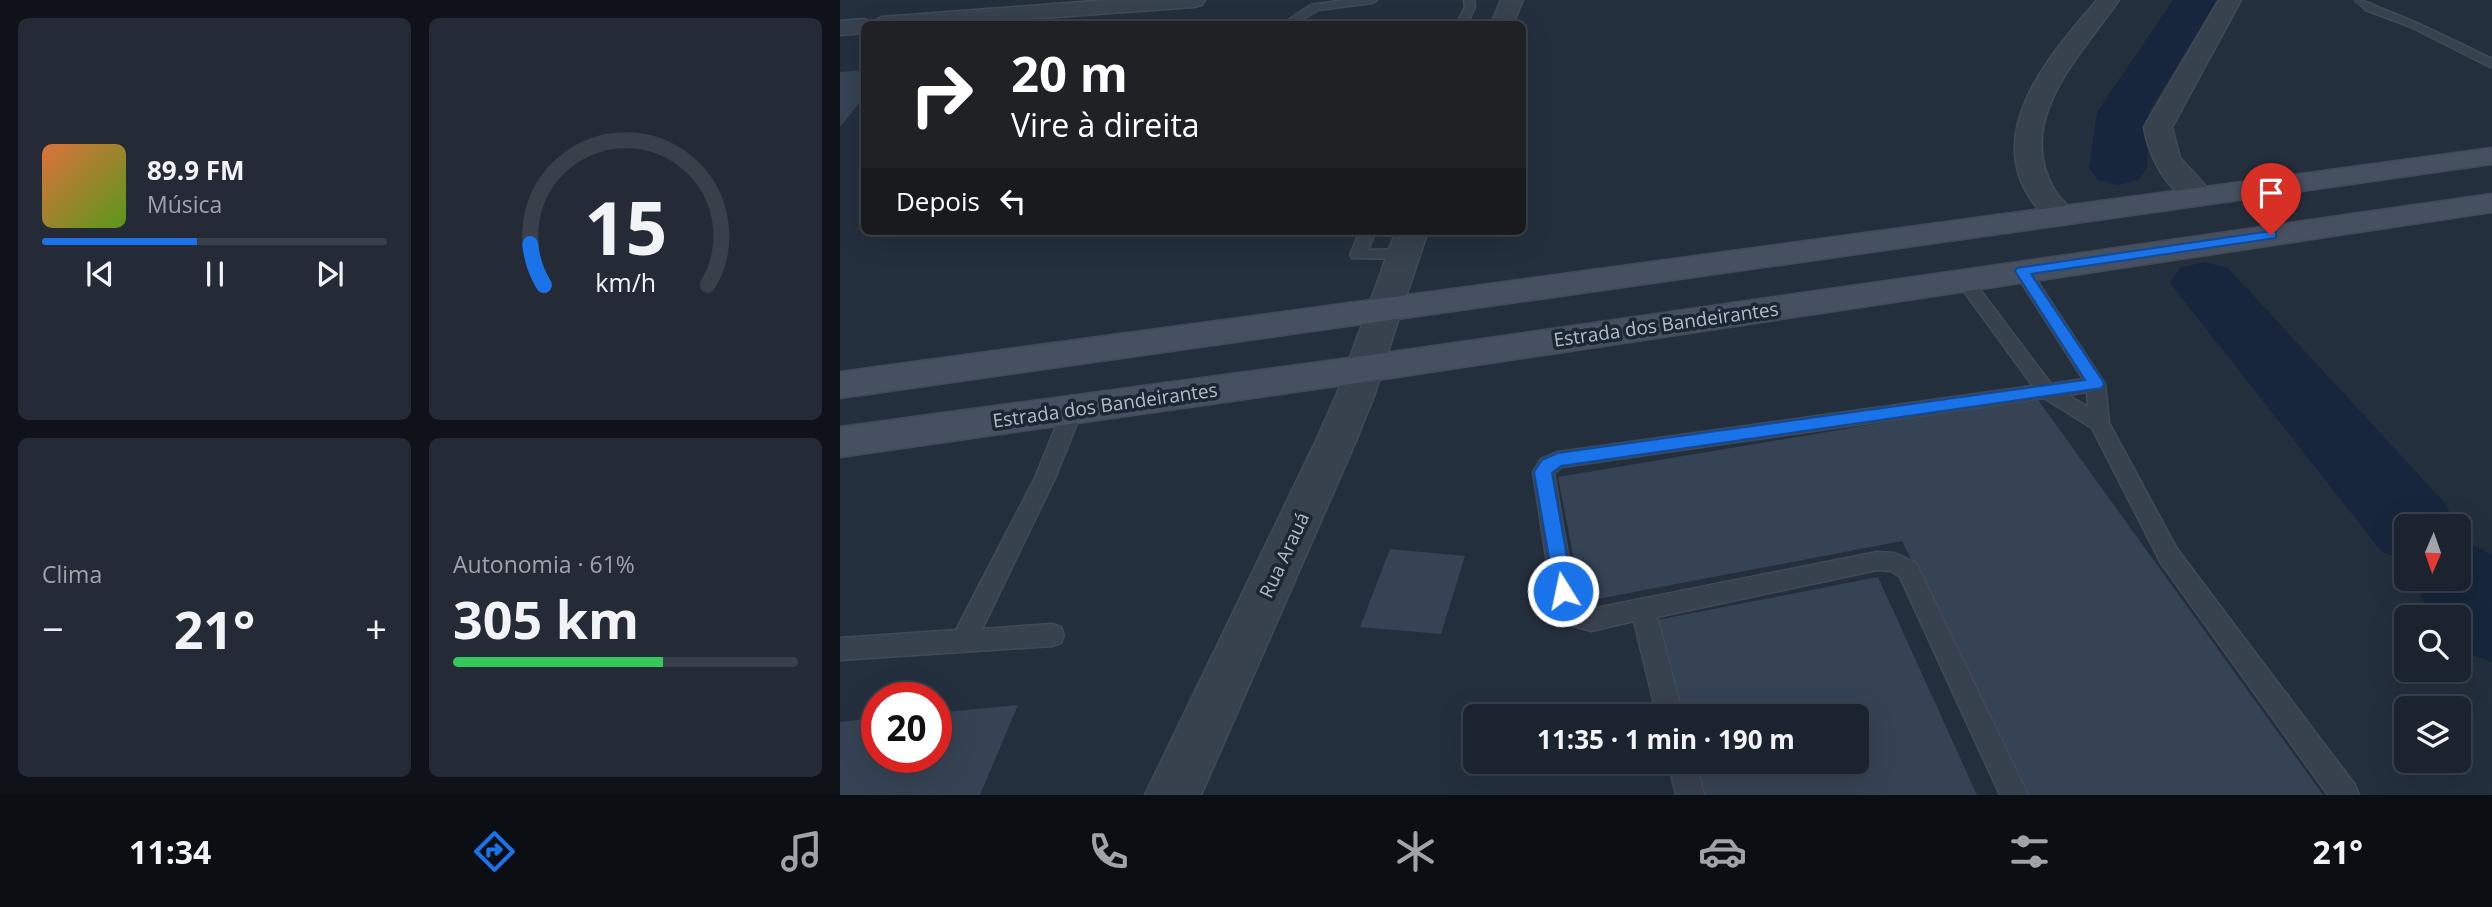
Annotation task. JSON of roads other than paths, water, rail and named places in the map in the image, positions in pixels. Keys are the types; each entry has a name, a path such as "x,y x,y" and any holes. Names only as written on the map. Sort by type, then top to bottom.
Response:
{"main road":[{"path":"840,386 2492,156"},
{"name":"Estrada dos Bandeirantes","path":"840,442 1364,369 2492,203"}],"street":[{"path":"921,21 1194,0"},
{"path":"1503,21 1512,0"},
{"path":"2061,215 2040,192 2028,160 2028,130 2036,102 2054,67 2108,0"},
{"path":"2200,196 2170,166 2160,149 2158,127 2230,0"},
{"path":"840,28 861,26"},
{"name":"Rua Arauá","path":"1173,795 1335,443 1408,242"}],"lane":[{"path":"1293,21 1315,7 1336,2 1372,0"},
{"path":"1463,21 1470,7 1469,0"},
{"path":"2360,0 2370,8 2414,25 2492,64"},
{"path":"1366,235 1358,255 1408,242"},
{"path":"2022,271 2096,384 2099,423 2169,556 2345,795"},
{"path":"1963,279 2046,390 2099,423"},
{"path":"2014,795 1908,570 1895,562 1877,561 1591,620 1567,615 1543,472 1548,465 1558,460 2096,384"},
{"path":"963,642 1045,478 1073,409"},
{"path":"1643,609 1667,704"},
{"path":"840,649 1052,635"},
{"path":"1684,774 1690,795"}],"waterway":[{"path":"2118,168 2123,112 2195,0"},
{"path":"2204,283 2402,514"},
{"path":"2468,592 2492,620"}]}
